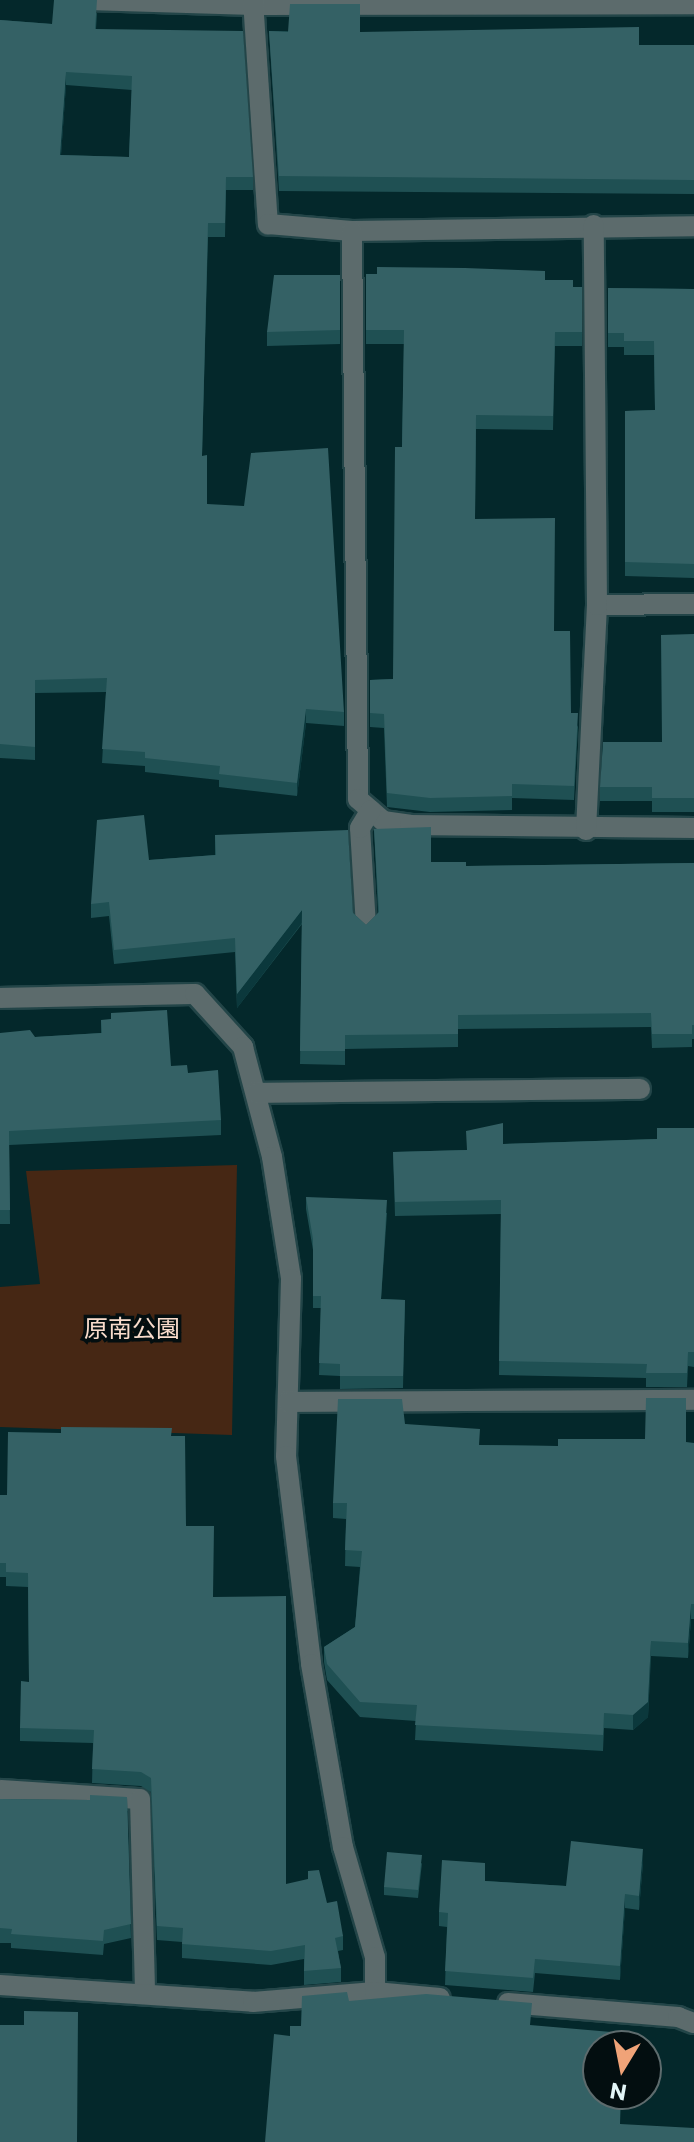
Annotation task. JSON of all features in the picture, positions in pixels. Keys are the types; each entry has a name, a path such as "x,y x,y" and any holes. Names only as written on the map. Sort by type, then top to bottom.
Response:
{"street":[{"path":"88,0 694,4"},
{"path":"253,3 268,224 352,231 594,225 694,226"},
{"path":"586,830 597,605 594,225"},
{"path":"352,231 358,799 383,821 410,825 586,830 694,828"},
{"path":"597,605 694,604"},
{"path":"366,926 360,828 371,810"},
{"path":"0,998 195,994 243,1047 272,1157 291,1279 286,1456 311,1664 343,1847 375,1957 375,1992"},
{"path":"256,1093 640,1089"},
{"path":"288,1402 694,1400"},
{"path":"0,1790 140,1799 145,1994"},
{"path":"0,1985 253,2002 375,1992 694,2023"}],"green space":[{"name":"原南公園","path":"237,1165 232,1435 0,1427 0,1287 40,1284 26,1171"}],"building":[{"path":"54,0 97,0 95,29 243,31 253,177 226,177 225,223 208,223 202,456 207,455 207,504 244,506 251,453 328,448 344,712 306,709 297,783 219,774 220,766 145,758 145,752 102,749 107,678 35,680 35,747 0,744 0,20 52,24","holes":["66,72 132,76 129,157 60,155"]},
{"path":"290,4 360,4 360,32 639,27 639,45 694,45 694,180 279,176 269,31 288,32"},
{"path":"377,267 545,271 545,280 573,280 573,287 582,287 582,332 555,332 553,416 476,415 475,519 555,518 554,631 570,631 571,713 578,713 574,786 512,784 512,796 430,798 387,793 384,714 370,713 370,680 393,679 395,447 402,447 404,330 366,330 366,274 377,274"},
{"path":"274,275 340,275 340,330 267,332"},
{"path":"608,288 694,289 694,564 625,562 625,411 655,410 654,341 624,341 624,333 608,333"},
{"path":"694,634 694,798 652,798 652,787 600,787 603,742 662,742 661,635"},
{"path":"144,815 149,860 216,855 215,835 348,830 353,913 366,925 379,912 374,829 431,827 431,862 466,862 466,866 694,863 692,1034 652,1034 651,1013 458,1015 458,1034 345,1035 345,1051 300,1051 302,910 237,994 235,938 114,950 109,902 91,904 97,820"},
{"path":"167,1010 171,1066 187,1065 188,1073 218,1070 221,1120 9,1131 10,1210 0,1210 0,1033 30,1030 35,1037 102,1033 101,1020 111,1019 111,1013"},
{"path":"503,1123 503,1144 657,1139 657,1128 694,1128 694,1352 688,1352 687,1373 646,1373 647,1364 499,1361 501,1200 395,1202 393,1152 467,1150 466,1131"},
{"path":"306,1197 387,1200 381,1299 405,1300 403,1376 340,1376 340,1364 319,1363 321,1296 313,1296 313,1239"},
{"path":"646,1398 686,1398 686,1442 694,1443 694,1604 691,1604 688,1643 651,1641 648,1702 633,1715 604,1713 603,1735 415,1725 417,1705 360,1702 327,1664 324,1647 355,1627 362,1551 345,1550 347,1503 333,1503 338,1399 402,1399 405,1424 480,1429 479,1445 558,1446 558,1439 645,1439"},
{"path":"61,1427 172,1428 171,1436 185,1436 186,1526 214,1526 213,1597 286,1596 286,1884 308,1879 308,1871 319,1870 327,1903 337,1901 343,1936 335,1938 341,1968 304,1971 305,1945 271,1951 182,1944 183,1928 157,1926 151,1778 141,1772 92,1769 94,1730 20,1728 21,1681 29,1682 28,1573 6,1572 6,1563 0,1563 0,1495 7,1495 8,1432 61,1433"},
{"path":"90,1795 127,1797 131,1924 104,1930 103,1941 11,1934 12,1929 0,1928 0,1799 90,1800"},
{"path":"571,1841 643,1849 639,1896 625,1894 620,1966 535,1959 533,1978 445,1971 448,1913 439,1912 442,1860 485,1863 485,1881 566,1886"},
{"path":"387,1852 422,1855 418,1890 384,1887"},
{"path":"347,1992 349,2001 426,1994 532,2003 530,2025 588,2030 582,2030 582,2110 620,2110 620,2124 694,2128 694,2142 265,2142 274,2034 290,2036 290,2026 301,2026 302,1996"},
{"path":"24,2011 78,2012 77,2142 0,2142 0,2025 24,2025"}]}
